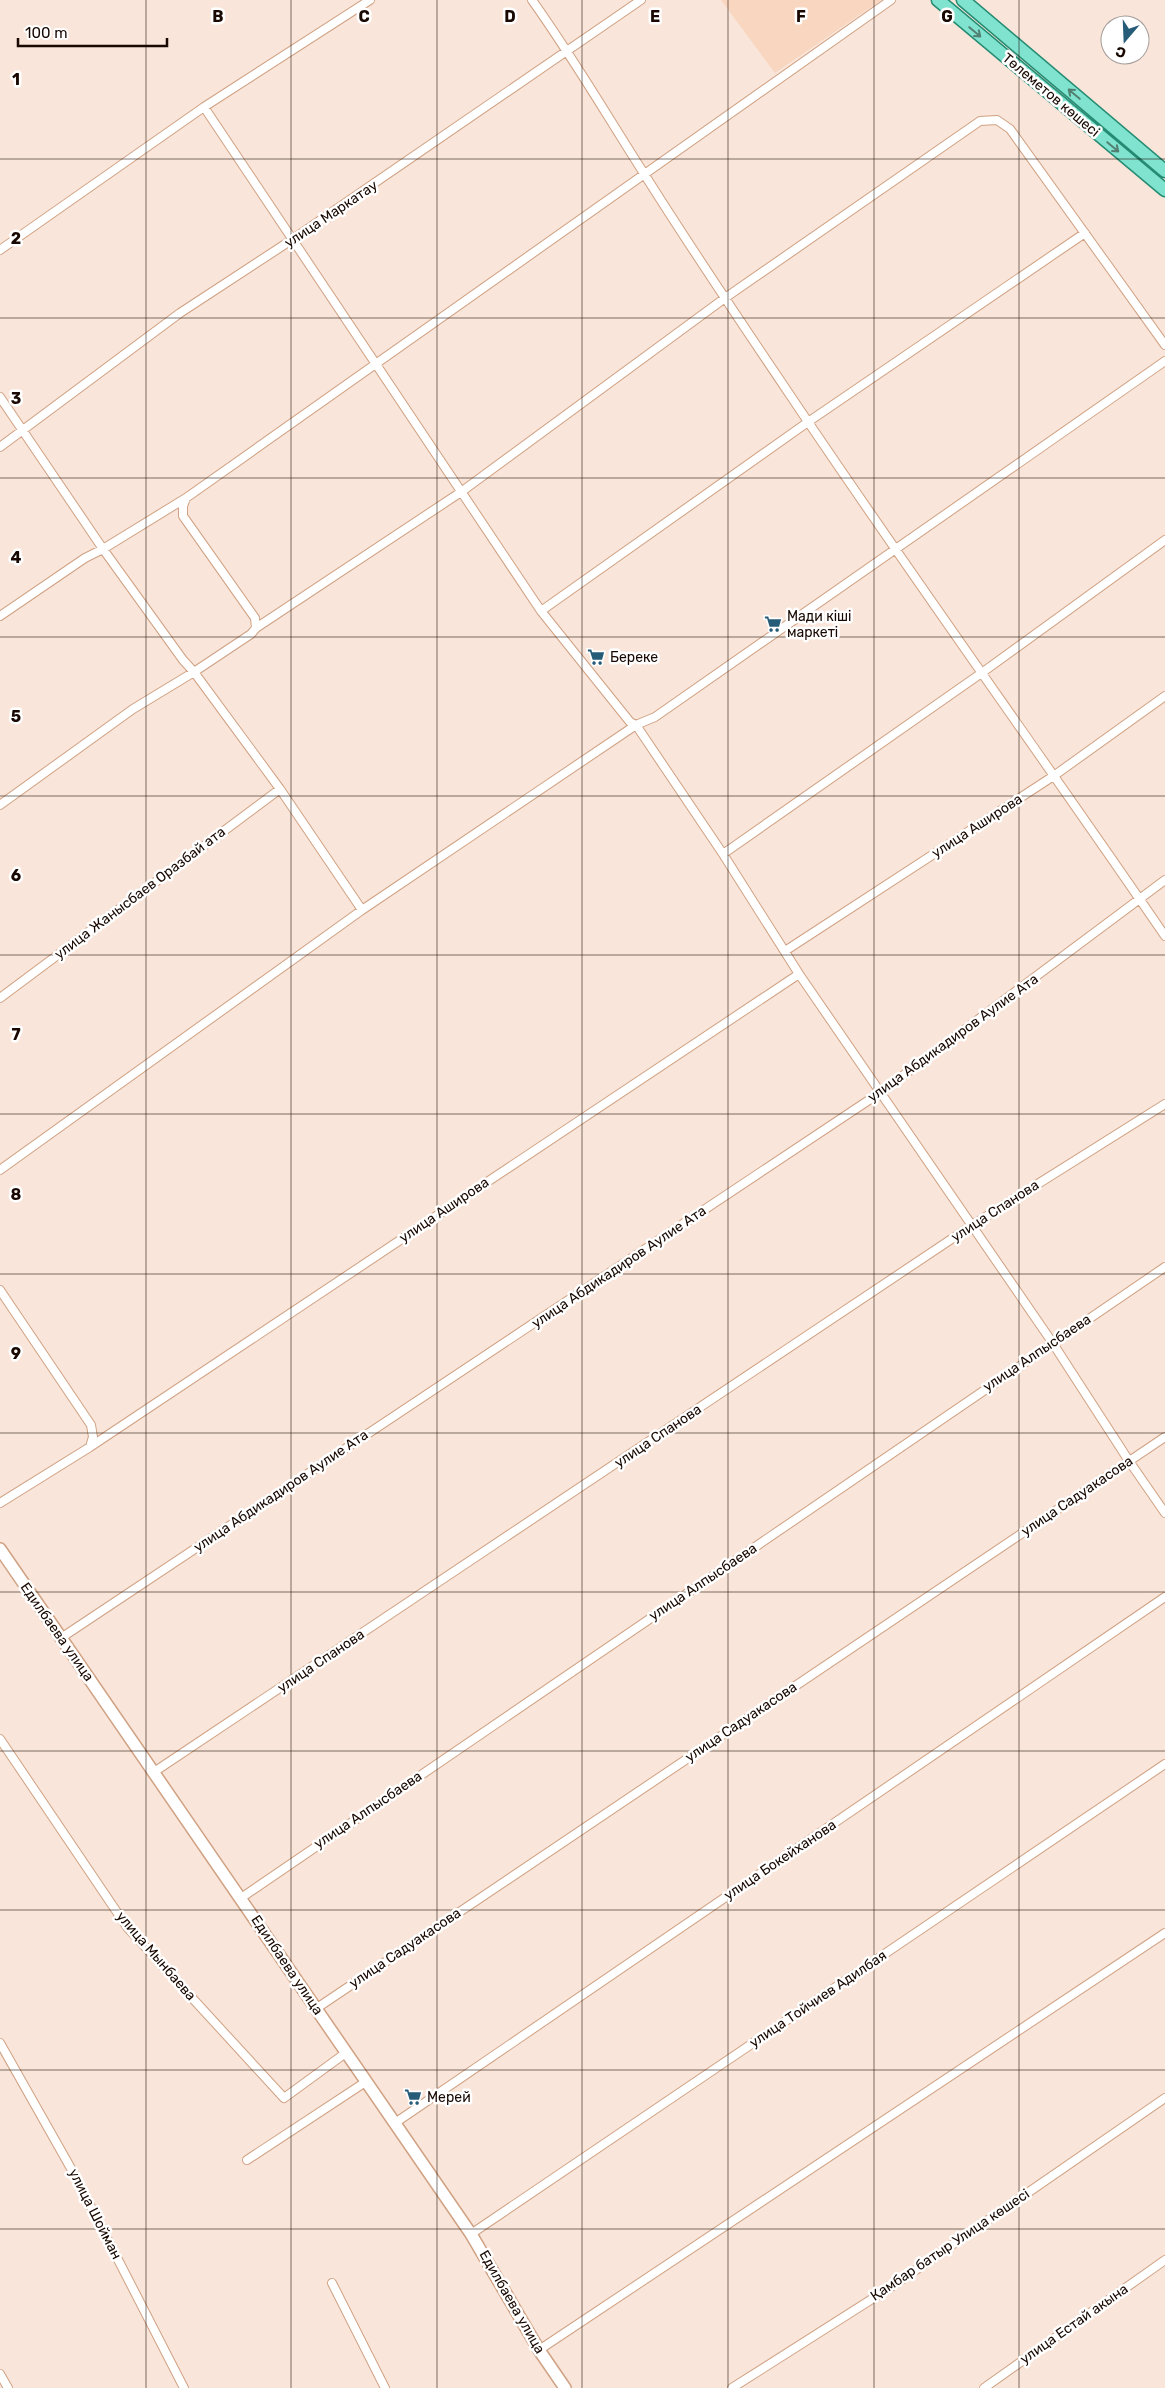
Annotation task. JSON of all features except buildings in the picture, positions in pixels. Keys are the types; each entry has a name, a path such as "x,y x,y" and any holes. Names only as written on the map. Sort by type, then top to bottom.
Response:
{"main road":[{"name":"Төлеметов көшесі","path":"938,0 1165,190"},
{"name":"Төлеметов көшесі","path":"963,0 1165,171"}],"street":[{"path":"0,250 204,107 370,0"},
{"path":"532,0 568,51 725,298 894,550 1055,774 1165,936"},
{"name":"улица Маркатау","path":"0,447 180,313 293,240 641,0"},
{"path":"0,616 86,558 186,498 891,0"},
{"path":"204,107 377,363 541,611 630,722 636,725 723,854 799,974 1052,1342 1129,1462 1165,1513"},
{"path":"0,805 133,709 194,672 251,634 256,628 461,492 725,298 980,122 997,120 1010,129 1165,345"},
{"path":"541,611 808,422 1085,233"},
{"path":"0,1170 362,910 636,725 655,717 1165,361"},
{"path":"0,397 103,549 280,789 362,910"},
{"path":"186,498 183,506 183,516 255,618 256,628"},
{"path":"723,854 983,672 1165,540"},
{"name":"улица Аширова","path":"785,951 1055,774 1165,696"},
{"name":"улица Жанысбаев Оразбай ата","path":"0,998 280,789"},
{"name":"улица Абдикадиров Аулие Ата","path":"61,1638 881,1092 1165,880"},
{"name":"улица Аширова","path":"0,1503 90,1447 799,974"},
{"name":"улица Спанова","path":"154,1772 972,1226 1165,1104"},
{"name":"улица Алпысбаева","path":"241,1898 1052,1342 1165,1267"},
{"path":"0,1290 91,1425 93,1437 90,1447"},
{"name":"улица Садуакасова","path":"317,2008 1165,1437"},
{"name":"Едилбаева улица","path":"0,1549 471,2234 539,2350 565,2388"},
{"name":"улица Бокейханова","path":"395,2123 1165,1597"},
{"name":"улица Мынбаева","path":"0,1738 127,1927 284,2098 347,2052"},
{"name":"улица Тойчиев Адилбая","path":"471,2234 1165,1764"},
{"path":"539,2350 1165,1933"},
{"name":"улица Шойман","path":"0,2043 73,2172 184,2388"},
{"path":"248,2160 367,2081"},
{"name":"Қамбар батыр Улица көшесі","path":"732,2388 894,2285 1165,2098"},
{"name":"улица Естай акына","path":"984,2388 1165,2260"},
{"path":"332,2283 385,2388"},
{"path":"0,2374 8,2388"}],"shaded area":[{"path":"721,0 881,0 775,73"}],"place":[{"name":"Мади кіші маркеті","path":"773,624"},
{"name":"Береке","path":"596,657"},
{"name":"Мерей","path":"413,2097"}]}
